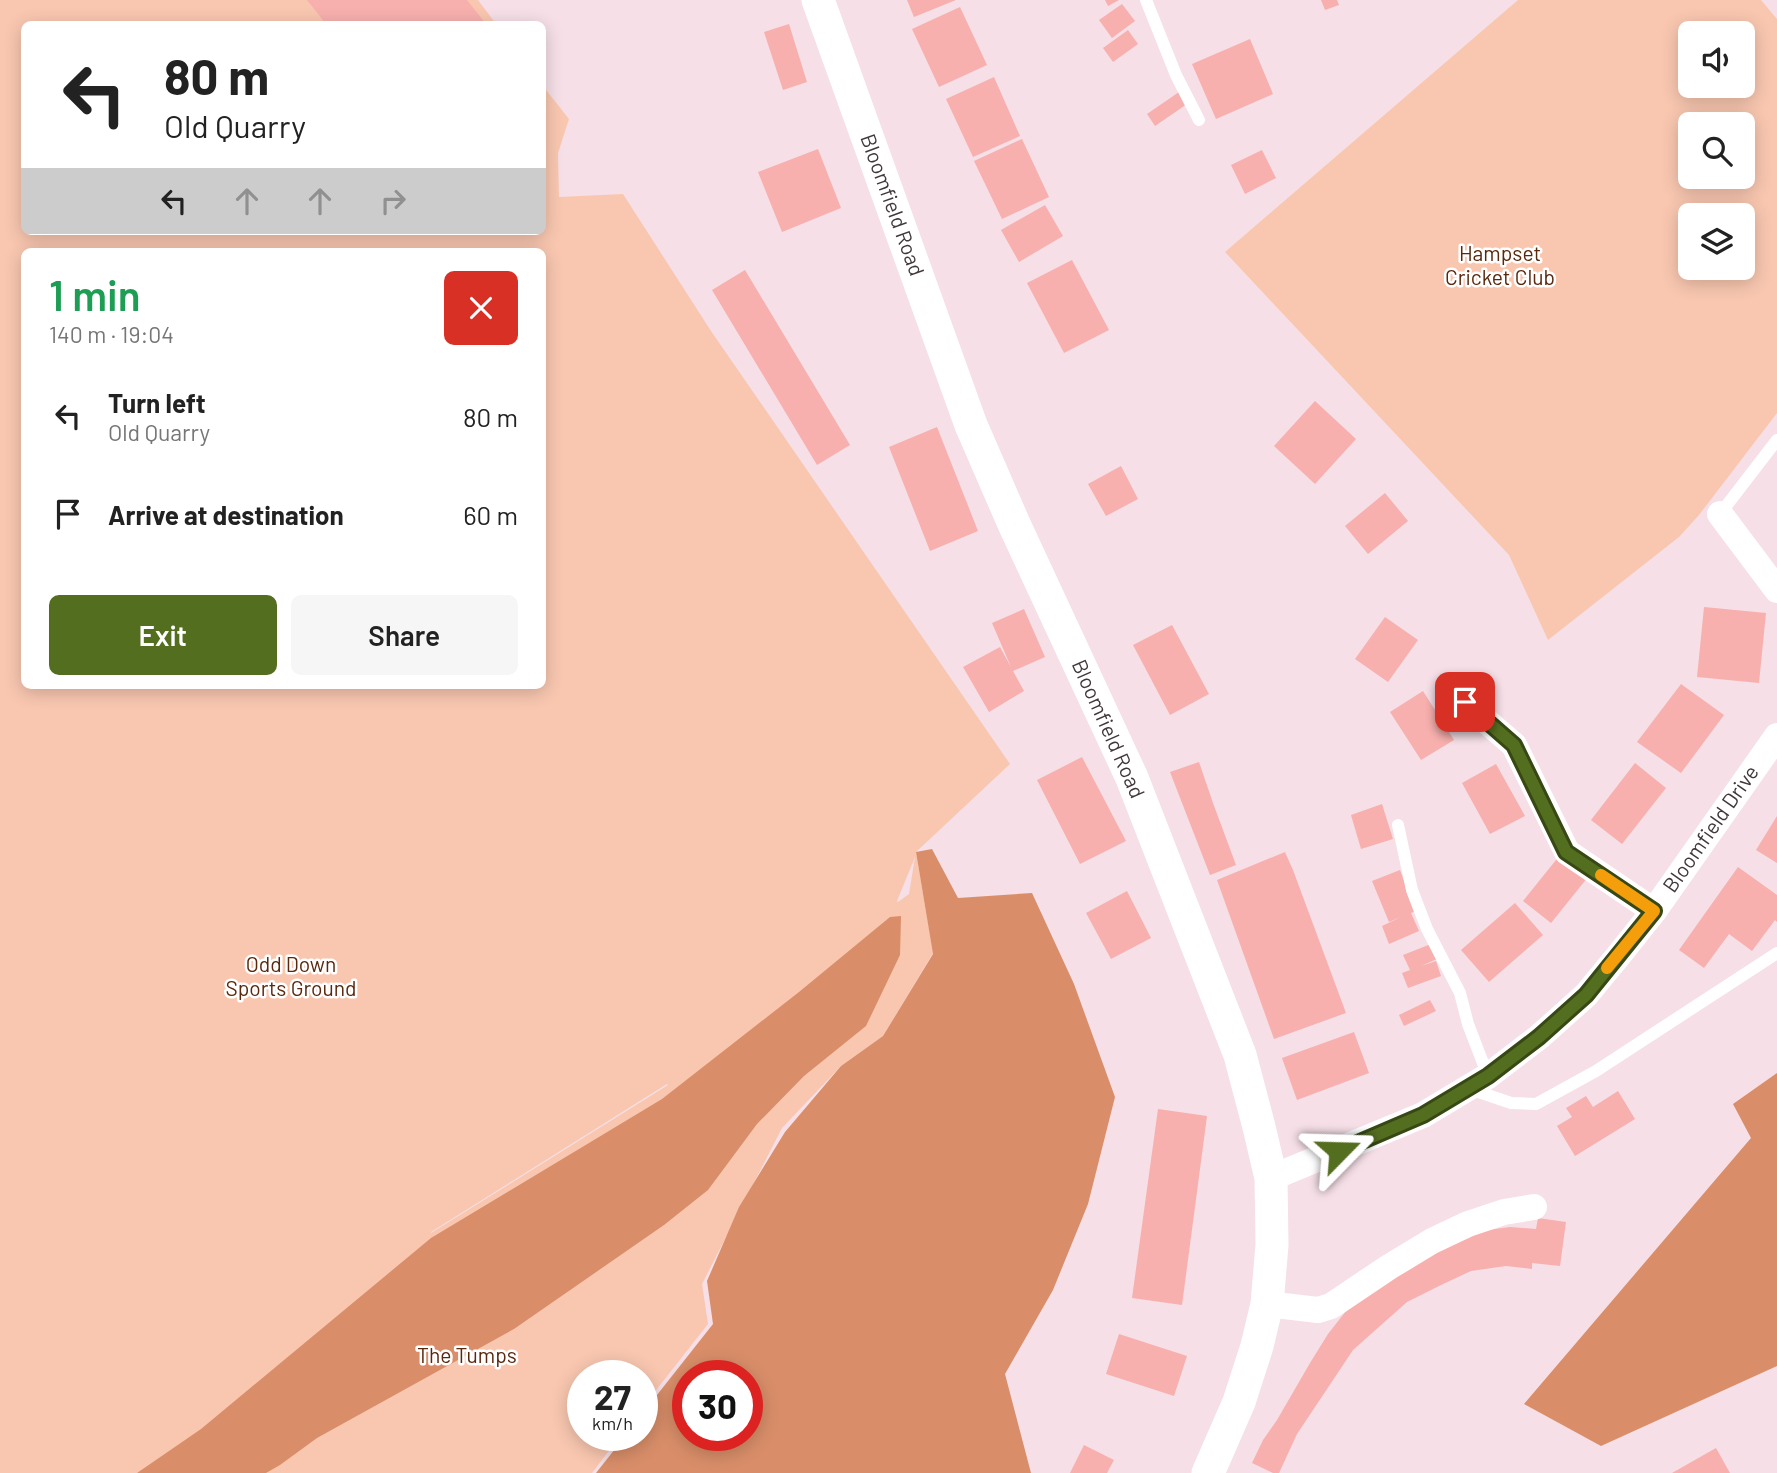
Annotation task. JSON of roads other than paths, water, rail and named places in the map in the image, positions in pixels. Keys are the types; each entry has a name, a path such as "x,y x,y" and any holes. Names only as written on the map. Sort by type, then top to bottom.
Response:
{"street":[{"name":"Bloomfield Road","path":"818,0 971,425 1132,778 1240,1055 1271,1178 1272,1244 1266,1304 1257,1346 1239,1402 1208,1473"},
{"path":"1720,514 1777,590"},
{"path":"1448,688 1514,745 1566,852 1654,911"},
{"name":"Bloomfield Drive","path":"1271,1178 1423,1115 1479,1083 1539,1037 1586,995 1654,911 1777,736"},
{"path":"1266,1304 1318,1310 1331,1306 1432,1241 1468,1224 1504,1212 1534,1207"}],"lane":[{"path":"1146,0 1176,75 1199,120"},
{"path":"1720,514 1777,440"},
{"path":"1398,825 1412,890 1427,929 1460,993 1479,1083 1511,1103 1536,1104 1596,1071 1777,953"}],"park label":[{"name":"Hampset Cricket Club","path":"1500,266"},
{"name":"Odd Down Sports Ground","path":"291,977"},
{"name":"The Tumps","path":"467,1356"}]}
